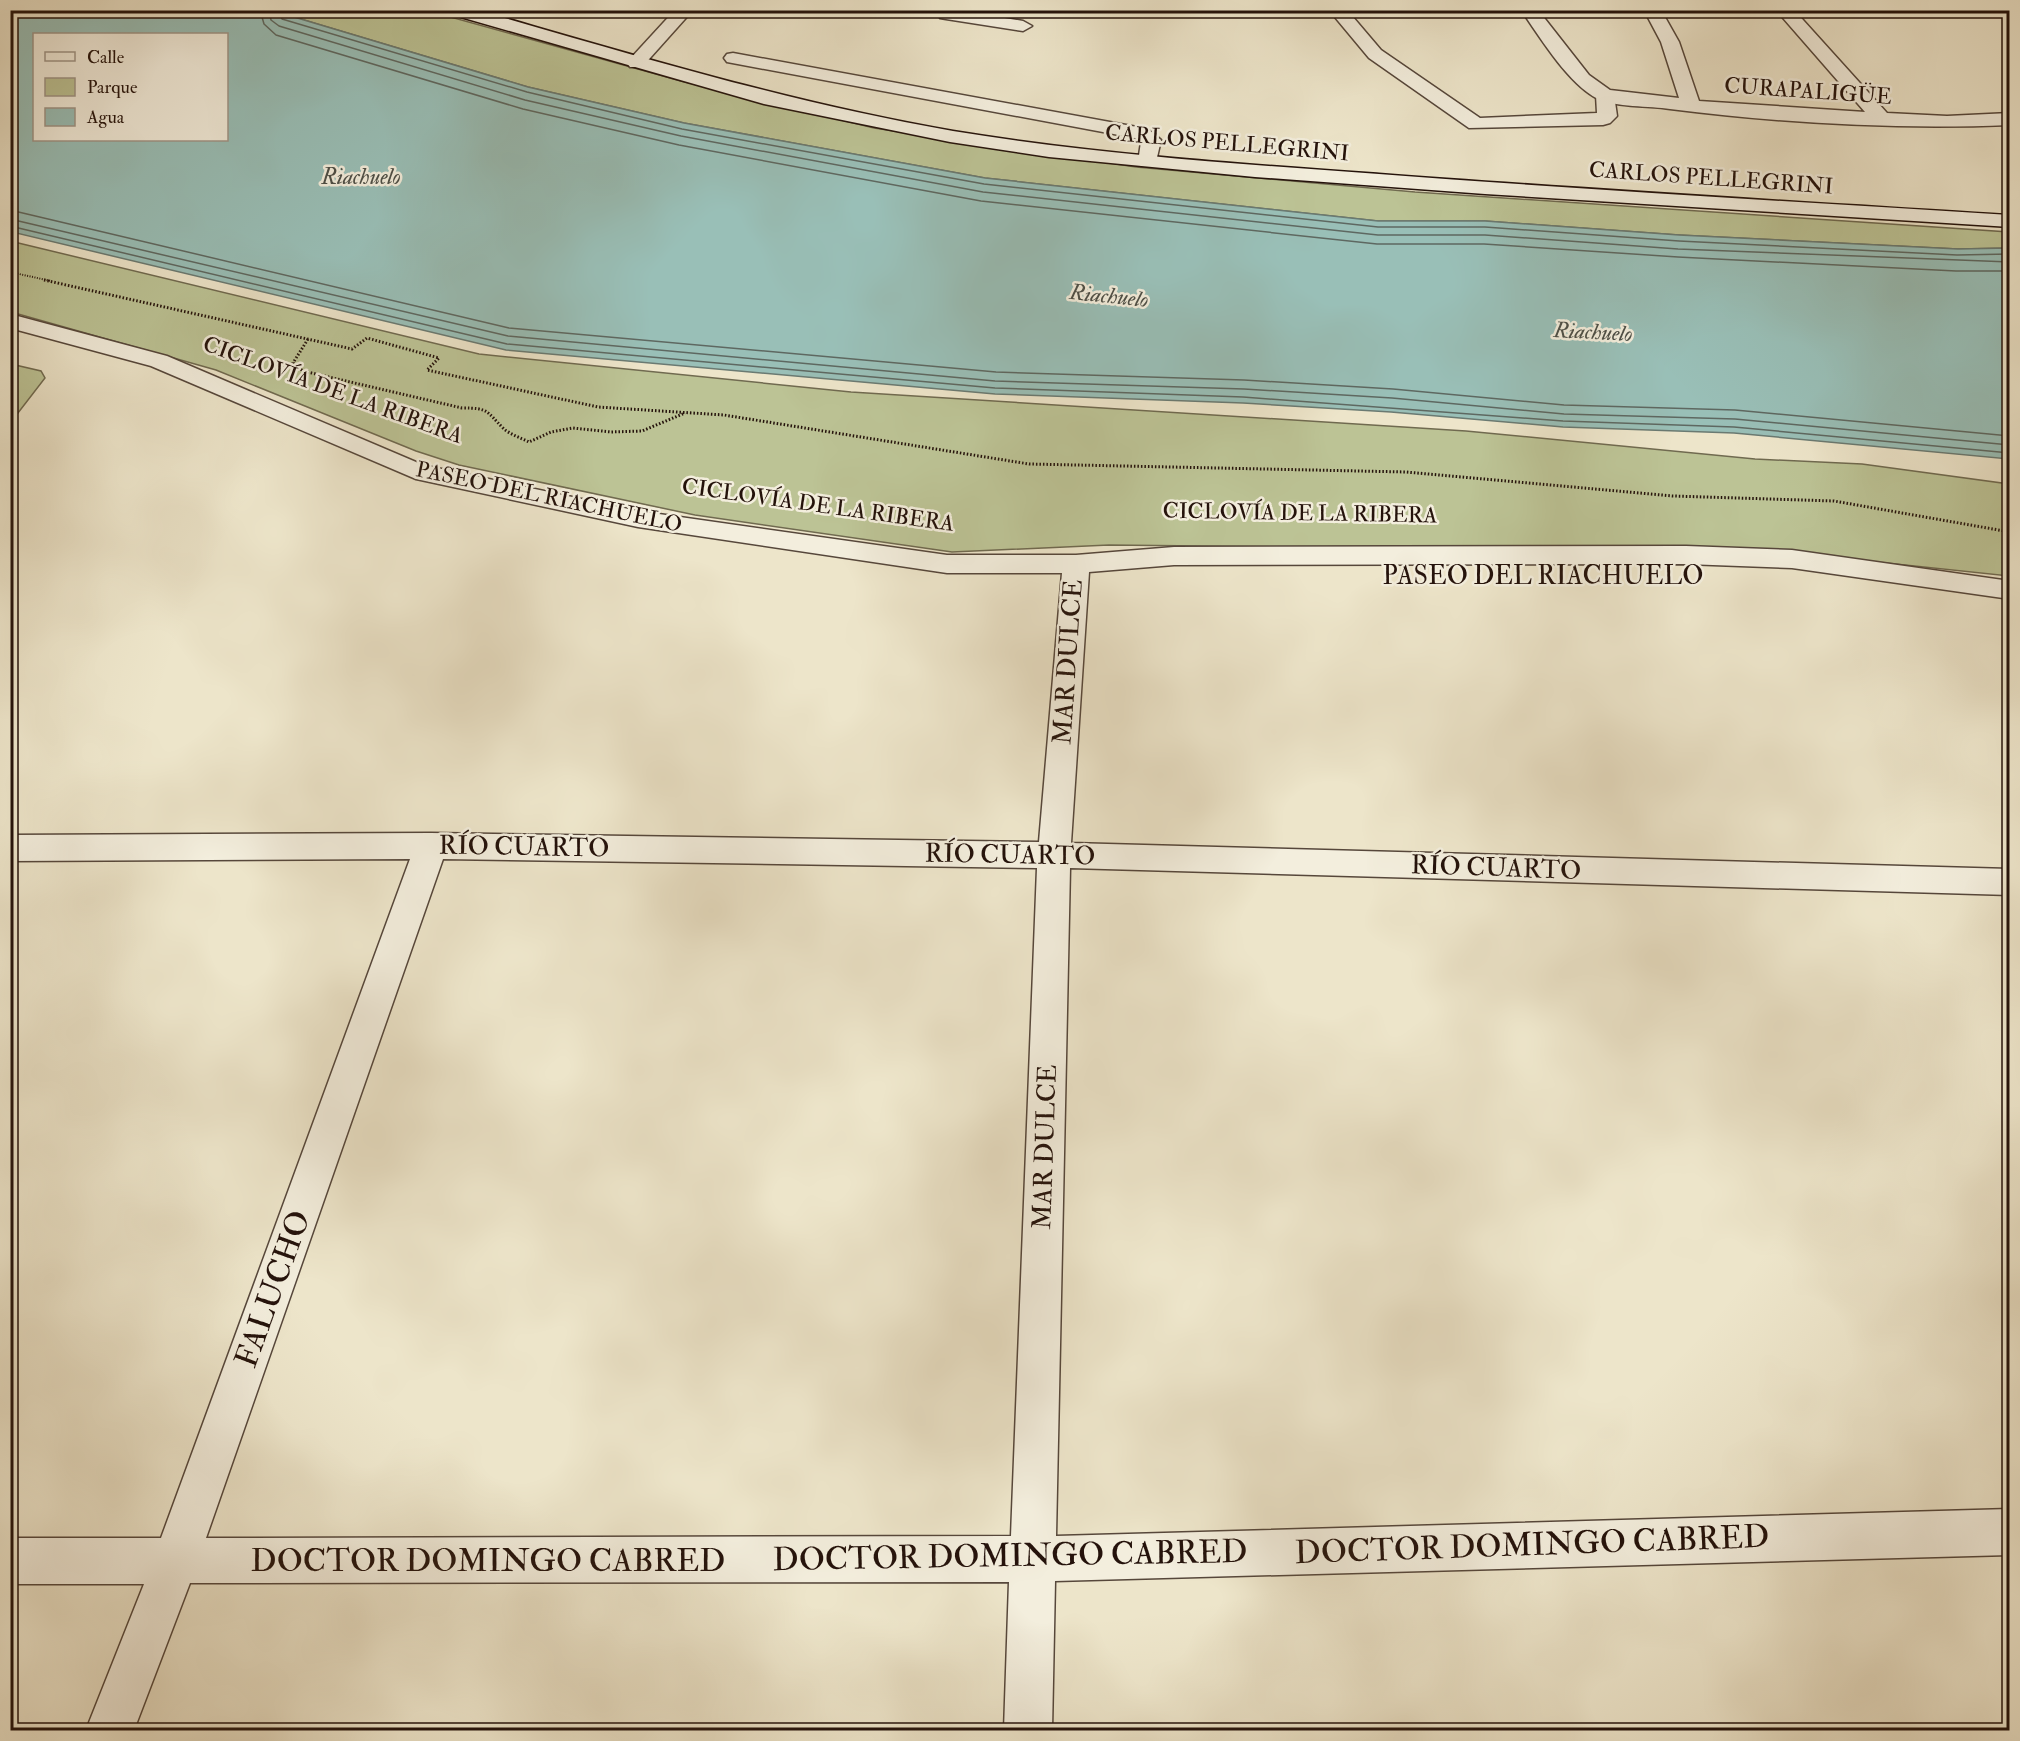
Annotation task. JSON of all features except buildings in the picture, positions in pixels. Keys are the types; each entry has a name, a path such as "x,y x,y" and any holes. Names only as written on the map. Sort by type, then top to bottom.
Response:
{"street":[{"name":"CARLOS PELLEGRINI","path":"456,10 764,98 951,136 1148,162 1473,188 2010,221"},
{"path":"636,63 685,10"},
{"path":"945,10 946,14 1023,26"},
{"path":"1337,10 1375,54 1476,124 1603,119 1607,116 1605,95 1582,79 1529,10"},
{"path":"1652,10 1670,42 1691,106"},
{"path":"1784,10 1883,120"},
{"path":"733,58 1141,133 1151,140 1148,162"},
{"path":"835,113 865,84"},
{"name":"CURAPALIGÜE","path":"1605,95 1735,111 1883,120 1947,122 2010,119"},
{"name":"PASEO DEL RIACHUELO","path":"10,321 159,361 416,471 638,519 947,564 1076,564 1174,556 1686,555 1792,559 2010,590"},
{"name":"PASEO DEL RIACHUELO","path":"1076,564 1173,577 1694,575 1797,580 2010,611"},
{"name":"MAR DULCE","path":"1028,1731 1054,855 1076,564"},
{"name":"RÍO CUARTO","path":"10,849 431,846 1054,855 2010,882"},
{"name":"FALUCHO","path":"110,1731 175,1562 431,846"},
{"name":"DOCTOR DOMINGO CABRED","path":"10,1561 1032,1559 2010,1532"}],"path":[{"path":"10,272 352,349 367,338 440,358 427,370 598,407 724,415 1029,464 1406,472 1674,496 1834,501 2010,532"},
{"path":"308,339 293,363 303,371 462,408 478,408 494,415 504,429 529,442 551,432 573,428 611,432 642,431 685,412"}],"green space":[{"path":"274,11 429,11 681,81 874,128 1136,167 1415,192 2009,232 2009,248 1958,249 1679,235 1485,221 1378,221 985,178 684,123 528,87"},
{"path":"10,241 479,354 851,392 1466,431 1755,459 1862,464 2009,484 2009,576 1782,552 1109,545 952,552 695,515 459,465 416,451 216,370 11,312"},
{"path":"11,364 41,371 45,378 11,422"}],"water":[{"name":"Riachuelo","path":"10,11 274,11 528,87 684,123 985,178 1378,221 1485,221 1679,235 1958,249 2009,248 2009,459 1734,433 1563,427 1391,412 1243,403 995,394 506,350 12,232"}]}
